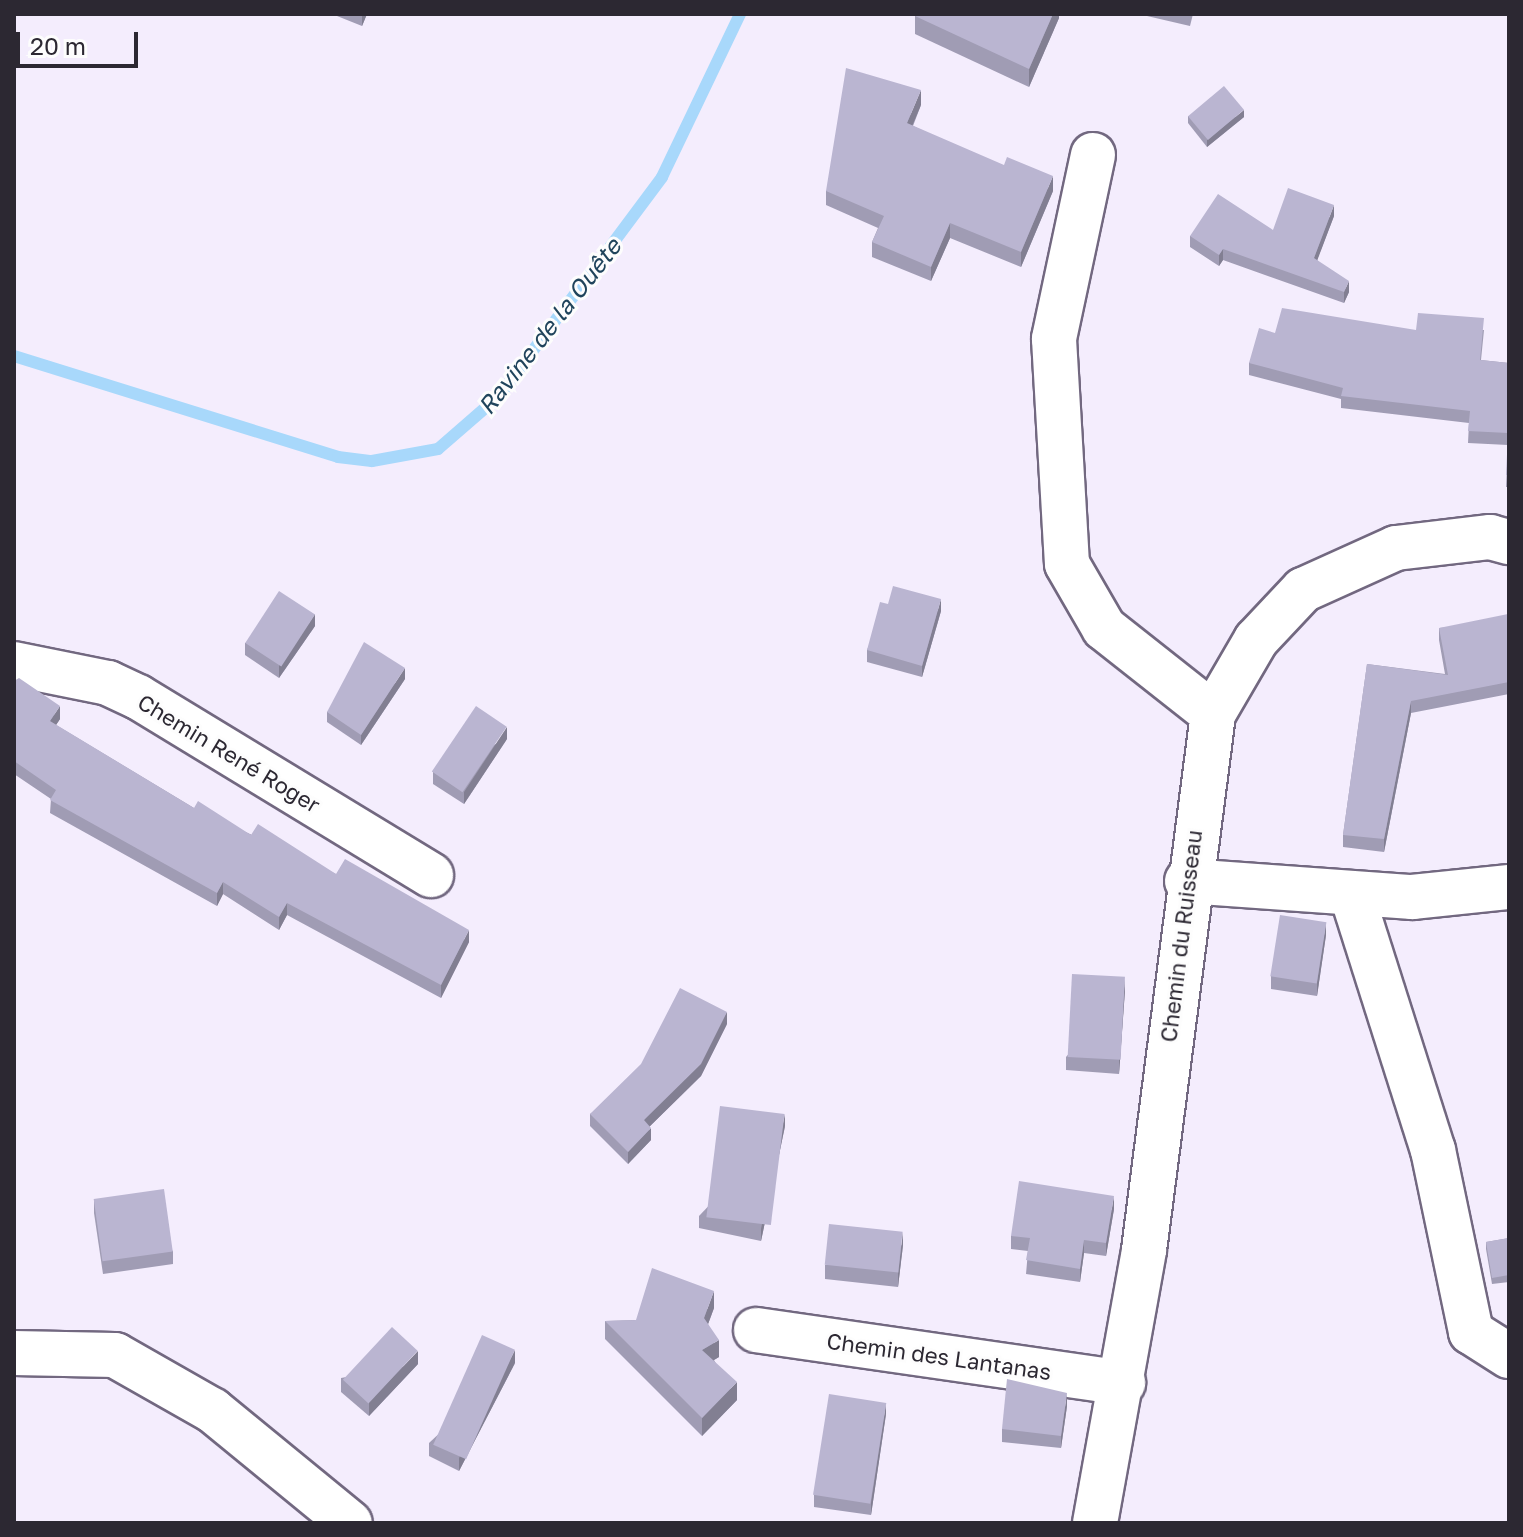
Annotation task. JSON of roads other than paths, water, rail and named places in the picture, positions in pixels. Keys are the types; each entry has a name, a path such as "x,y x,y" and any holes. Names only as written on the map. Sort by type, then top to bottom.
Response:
{"street":[{"path":"1093,155 1054,339 1067,564 1104,628 1213,714"},
{"name":"Chemin du Ruisseau","path":"1095,1523 1123,1383 1187,881 1213,714 1256,640 1303,590 1396,548 1490,537 1509,542"},
{"name":"Chemin René Roger","path":"14,664 138,697 431,875"},
{"path":"1187,881 1352,895 1509,887"},
{"path":"1352,895 1433,1150 1471,1332 1509,1356"},
{"name":"Chemin des Lantanas","path":"756,1330 1123,1383"},
{"path":"14,1353 115,1355 212,1410 350,1523"}],"waterway":[{"name":"Ravine de la Ouête","path":"14,356 338,457 372,461 438,449 499,396 662,177 740,14"}]}
